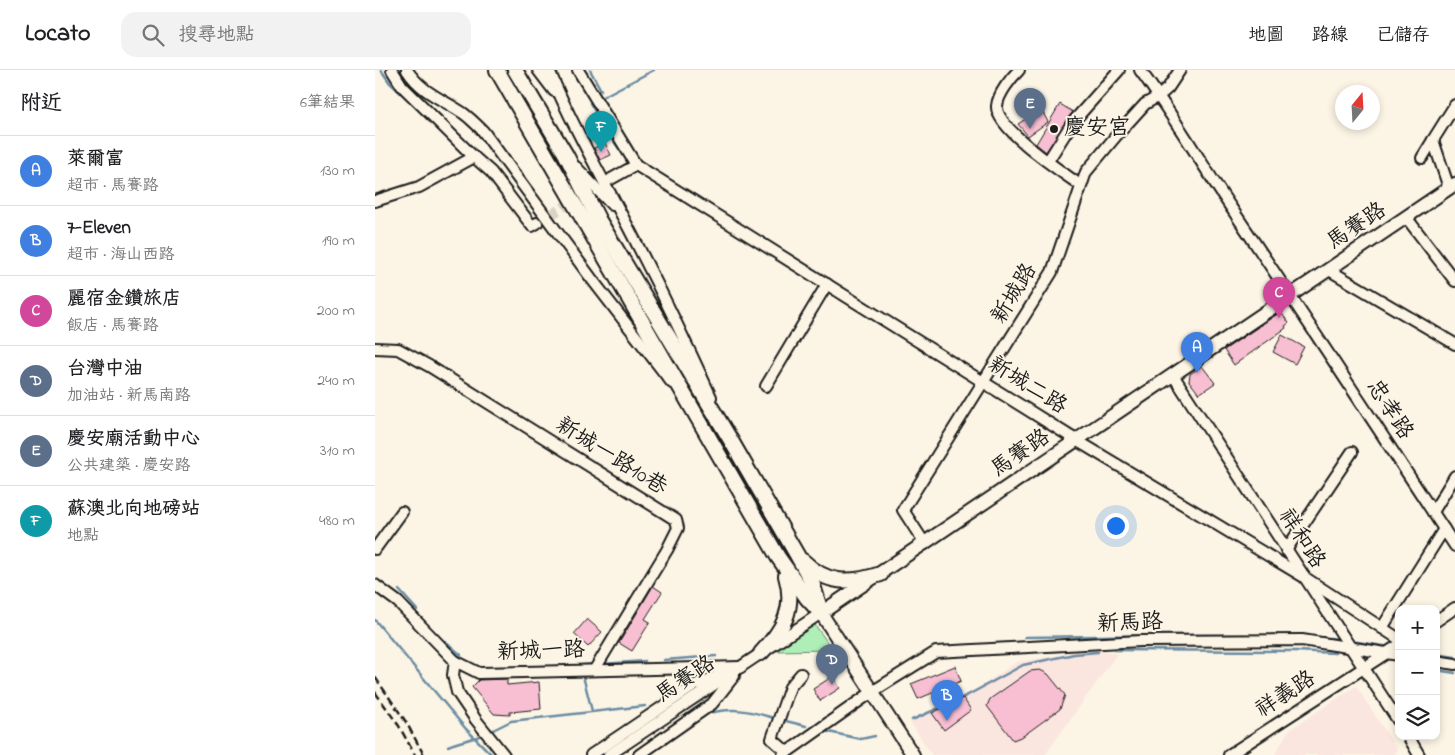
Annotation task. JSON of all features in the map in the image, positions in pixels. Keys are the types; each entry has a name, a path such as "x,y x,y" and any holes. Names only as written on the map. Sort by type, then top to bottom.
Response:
{"highway":[{"path":"497,70 778,557 787,577 790,590 789,609 780,629 761,653"},
{"path":"515,70 566,155 598,219 797,555 812,582 821,613"},
{"path":"797,555 811,569 827,578 852,581 864,580 881,574"},
{"path":"778,557 807,598 821,613"}],"main road":[{"name":"馬賽路","path":"821,613 1452,186"},
{"path":"821,613 913,755"}],"street":[{"path":"392,70 402,86 491,172 532,226 537,223"},
{"path":"407,70 414,81 424,90 463,113 483,131 661,370 691,404"},
{"path":"538,70 563,104"},
{"path":"549,70 563,104 627,224 730,439"},
{"path":"577,70 636,165 611,179"},
{"path":"1048,161 1072,123 1119,70"},
{"name":"忠孝路","path":"1140,70 1291,295 1455,546"},
{"name":"新城路","path":"925,544 903,510 1052,272 1080,185 1090,166 1145,104 1168,88 1180,70"},
{"path":"1013,72 998,100 997,112 1002,121 1015,136 1080,185"},
{"path":"1422,158 1455,105"},
{"path":"1433,140 1452,186"},
{"path":"566,155 612,204 627,224"},
{"path":"375,201 419,187 474,157"},
{"name":"新城二路","path":"636,165 1077,440 1304,577 1395,636"},
{"path":"1406,218 1455,281"},
{"path":"1329,270 1455,344"},
{"path":"766,386 827,284"},
{"name":"新城一路10巷","path":"375,348 398,349 429,366 675,520 678,528 667,550 595,669"},
{"name":"祥和路","path":"1173,375 1395,716"},
{"path":"1286,550 1353,452"},
{"path":"1433,512 1455,476"},
{"path":"375,549 402,512"},
{"path":"1382,628 1444,529"},
{"name":"新城一路","path":"375,585 399,602 455,661 479,673 741,667"},
{"path":"1440,617 1455,608"},
{"name":"馬賽路","path":"609,755 821,613"},
{"name":"新馬路","path":"785,753 872,692 936,652 1160,641 1302,640 1395,654"},
{"name":"祥義路","path":"1229,755 1395,647"},
{"path":"455,661 453,675 457,692 476,720 504,755"},
{"path":"1440,662 1455,664"},
{"path":"591,755 695,686 741,667"},
{"path":"639,755 712,704 741,667"},
{"path":"785,753 773,739 790,687 801,674"},
{"path":"1410,740 1419,755"}],"shaded area":[{"path":"1098,649 1117,654 1045,755 932,755 910,722 978,688 1017,662"},
{"path":"1356,686 1397,749 1394,755 1275,755 1288,731"}],"green space":[{"path":"815,625 833,650 776,651"}],"building":[{"name":"慶安宮","path":"1060,104 1073,112 1046,152 1036,144"},
{"path":"1041,109 1048,122 1028,136 1018,124"},
{"path":"605,143 611,155 600,160 594,148"},
{"path":"1279,313 1289,323 1285,326 1286,328 1234,365 1224,350"},
{"path":"1282,335 1304,347 1295,364 1273,352"},
{"path":"1202,366 1215,383 1199,394 1189,381 1190,374"},
{"path":"653,586 662,592 645,619 650,622 632,651 619,643"},
{"path":"587,619 602,632 588,647 574,634"},
{"path":"955,666 961,681 918,699 911,684"},
{"path":"1040,670 1048,674 1065,695 1060,709 1023,736 1013,740 987,706 990,699 1030,671"},
{"path":"833,676 840,688 820,701 813,689"},
{"path":"507,679 507,685 539,682 541,709 510,712 510,715 494,714 472,687 479,680"},
{"path":"963,698 971,710 944,730 932,713"}],"waterway":[{"path":"381,70 390,83 423,113"},
{"path":"590,70 601,90"},
{"path":"604,96 654,70"},
{"path":"590,103 609,135 626,158"},
{"path":"448,138 456,146"},
{"path":"399,590 417,610"},
{"path":"375,620 466,729 492,755"},
{"path":"1025,637 1246,635"},
{"path":"1306,636 1340,639"},
{"path":"445,641 461,655"},
{"path":"1351,641 1390,647"},
{"path":"1115,650 1335,653"},
{"path":"912,720 968,695 1023,665 1074,654 1098,652"},
{"path":"1440,655 1455,657"},
{"path":"664,660 716,656"},
{"path":"602,664 645,661"},
{"path":"583,665 594,664"},
{"path":"1440,671 1455,673"},
{"path":"583,676 592,711"},
{"path":"489,732 511,721 645,706"},
{"path":"705,714 740,710 774,718"},
{"path":"782,720 806,726"},
{"path":"824,731 861,739 875,736"},
{"path":"448,746 484,734"}],"tunnel":[{"path":"537,223 577,199"}],"railway":[{"path":"375,677 406,722 424,755"},
{"path":"375,692 399,726 415,755"}],"place":[{"name":"慶安廟活動中心","path":"1030,129"},
{"name":"慶安宮","path":"1054,129"},
{"name":"蘇澳北向地磅站","path":"601,152"},
{"name":"麗宿金鑽旅店","path":"1279,318"},
{"name":"萊爾富","path":"1197,373"},
{"name":"台灣中油","path":"832,685"},
{"name":"7-Eleven","path":"947,721"}]}
